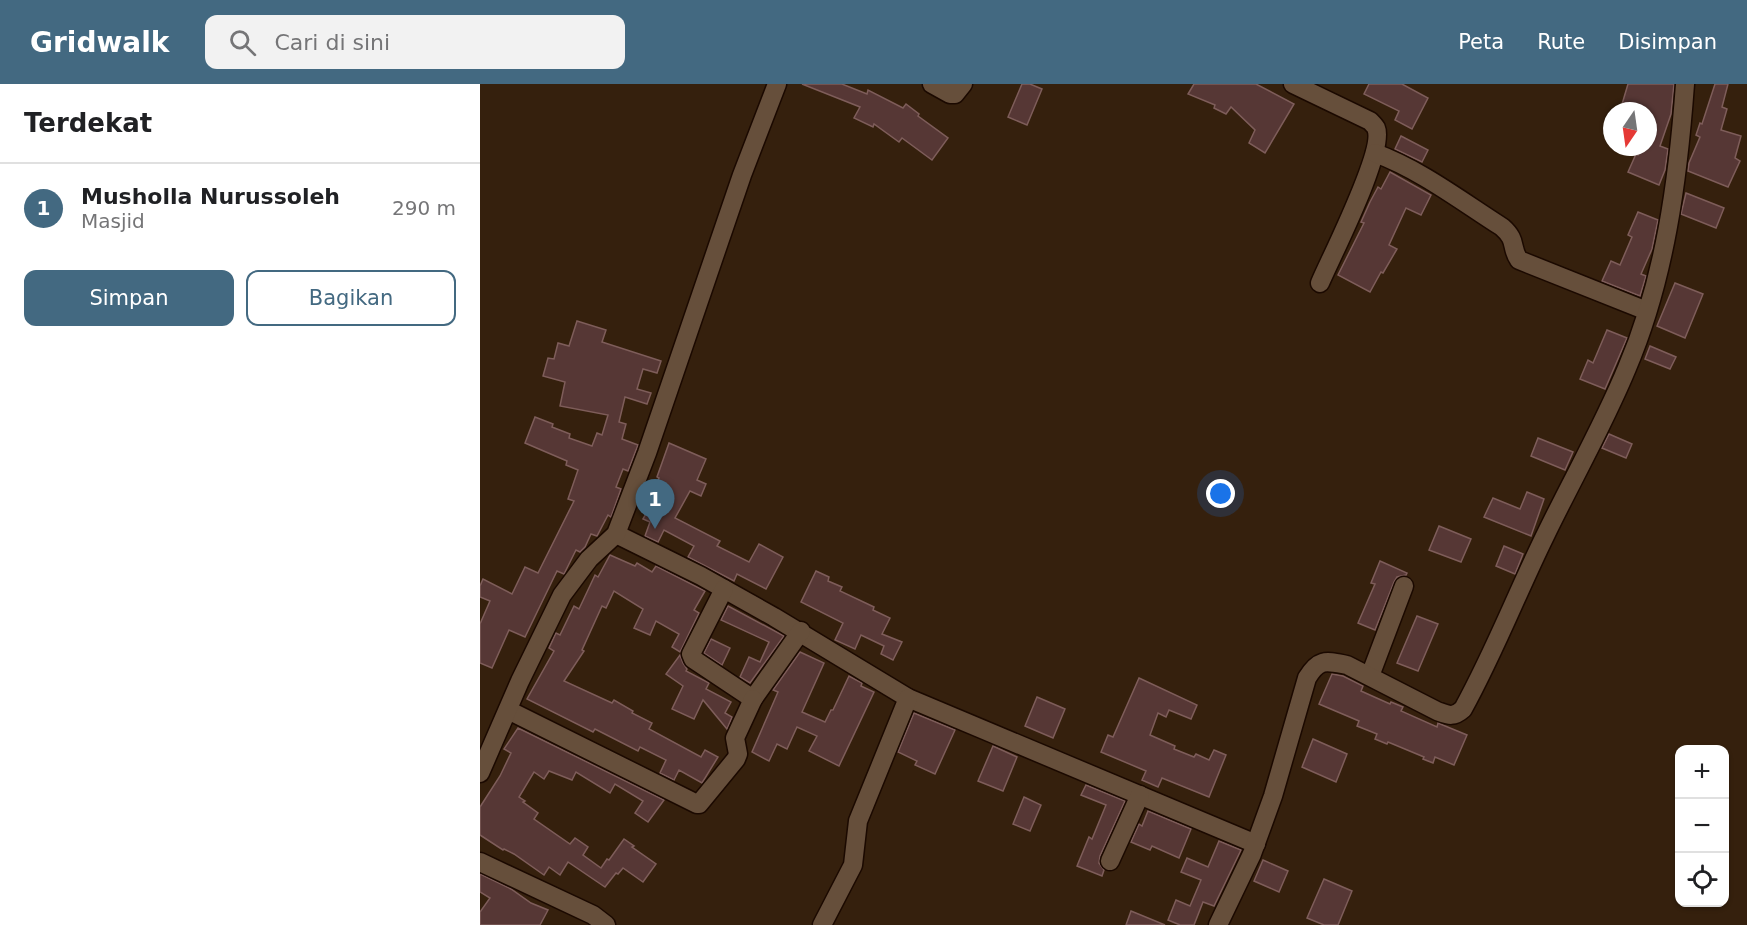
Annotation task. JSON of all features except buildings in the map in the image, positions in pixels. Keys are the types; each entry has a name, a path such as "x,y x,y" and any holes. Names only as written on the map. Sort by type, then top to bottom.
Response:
{"street":[{"path":"480,773 562,594 589,559 616,534 651,442 742,175 777,84"},
{"path":"932,84 950,94 955,94 963,84"},
{"path":"1293,84 1370,121 1376,127 1377,133 1375,153 1360,193 1320,283"},
{"path":"1218,925 1256,844 1273,796 1307,678 1314,667 1320,662 1347,665 1422,705 1444,714 1456,715 1463,709 1628,367 1647,311 1674,197 1685,84"},
{"path":"1375,153 1392,159 1432,181 1502,227 1511,235 1516,257 1519,260 1647,311"},
{"path":"616,534 724,589 801,632 908,698 1256,844"},
{"path":"1370,676 1404,586"},
{"path":"724,589 691,654 693,659 753,699"},
{"path":"508,710 699,804 736,759 738,754 736,736 753,699 801,632"},
{"path":"822,925 851,872 858,821 908,698"},
{"path":"1110,861 1140,795"},
{"path":"480,862 593,915 606,925"}],"place":[{"name":"Musholla Nurussoleh","path":"655,529"}]}
